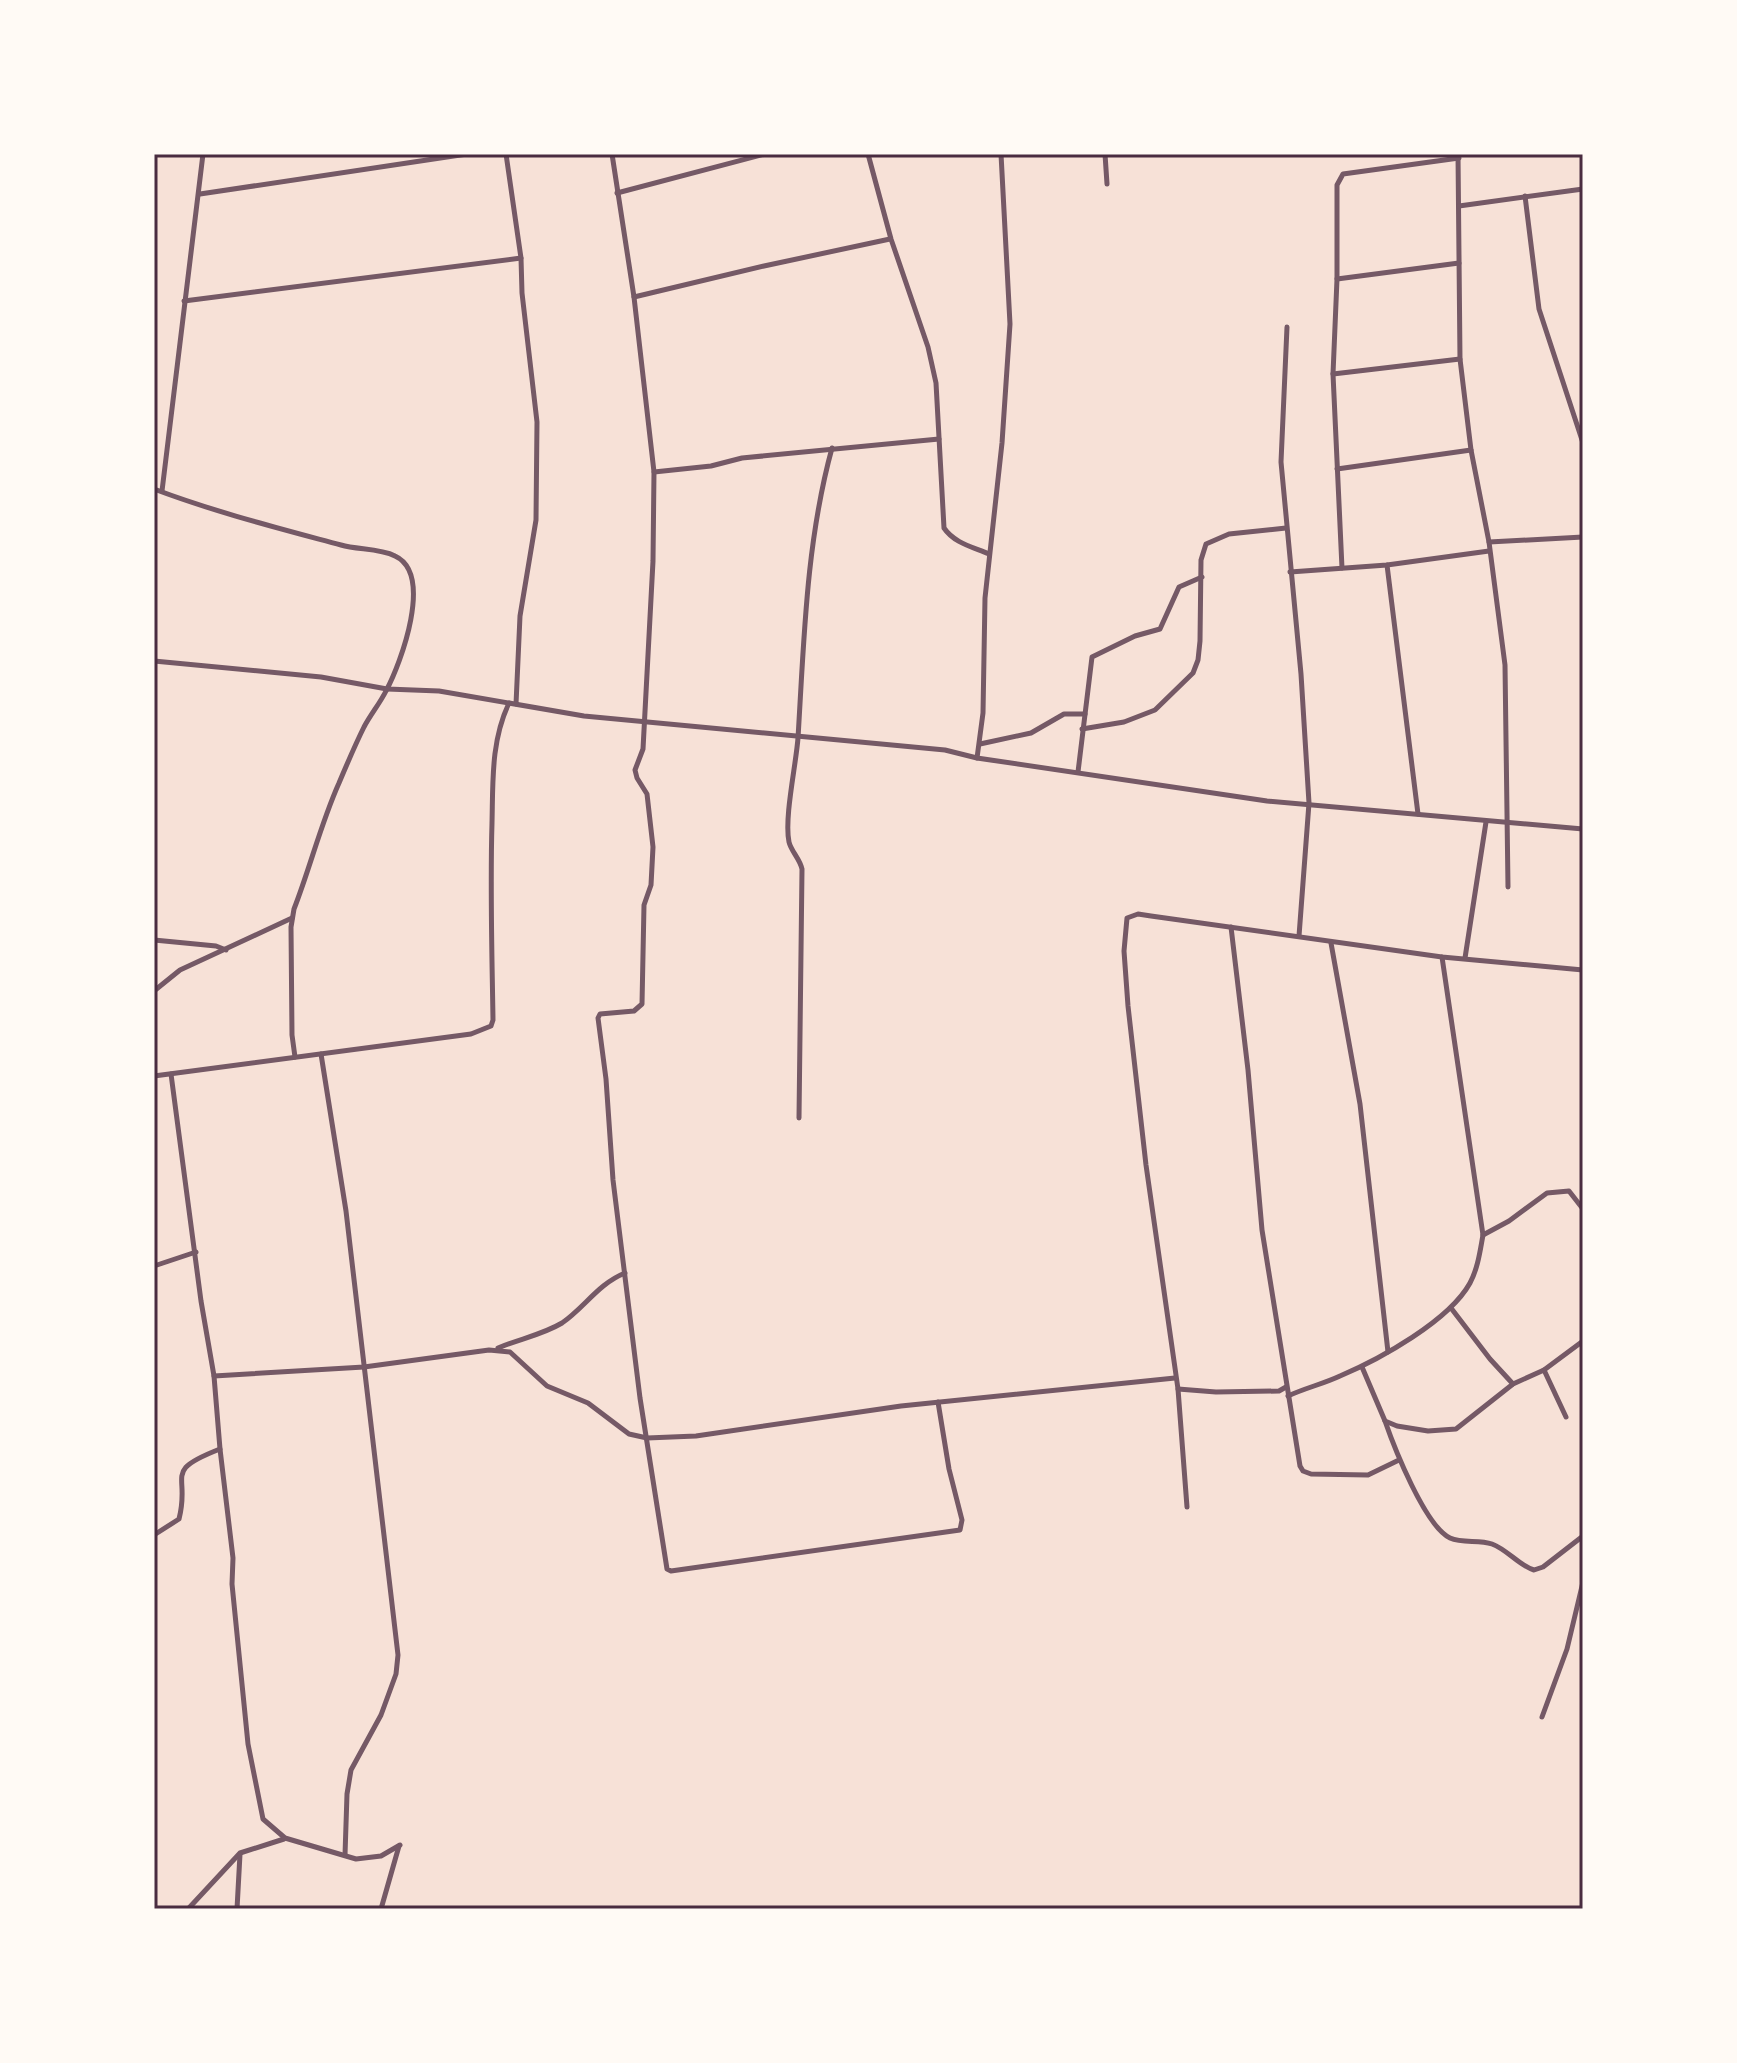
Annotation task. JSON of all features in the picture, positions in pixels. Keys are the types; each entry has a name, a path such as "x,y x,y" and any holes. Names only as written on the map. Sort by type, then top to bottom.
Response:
{"street":[{"path":"162,491 203,154"},
{"path":"200,194 467,154"},
{"path":"154,1076 471,1034 491,1026 490,888 494,756 497,734 513,703 520,616 536,520 538,481 537,422 522,293 521,258 506,154"},
{"path":"612,154 634,297 654,472 653,561 643,749 635,770 647,794 653,847 651,885 644,905 642,1004 634,1011 598,1017 625,1273 665,1566 671,1571 960,1530 962,1520 949,1469 938,1402"},
{"path":"617,193 765,154"},
{"path":"868,154 891,239 928,347 936,383 944,528 947,534 961,543 989,554"},
{"path":"977,758 985,598 1002,443 1010,324 1001,154"},
{"path":"1105,154 1107,184"},
{"path":"1342,568 1333,374 1337,185 1343,174 1458,156 1460,359 1505,665 1508,887"},
{"path":"1459,206 1583,189"},
{"path":"1525,196 1539,309 1583,443"},
{"path":"634,297 891,239"},
{"path":"184,301 521,258"},
{"path":"1337,279 1459,263"},
{"path":"1287,327 1281,423 1286,528 1301,674 1309,803 1299,936"},
{"path":"1333,374 1460,359"},
{"path":"654,472 832,448 939,439"},
{"path":"799,1118 802,869 789,843 814,526 832,448"},
{"path":"1337,469 1471,450"},
{"path":"154,489 220,512 355,549 394,555 402,561 414,582 416,595 413,612 387,689 338,784 292,918 292,1035 295,1057"},
{"path":"1082,729 1124,722 1155,710 1193,673 1200,641 1203,550 1206,544 1218,537 1286,528"},
{"path":"1489,542 1583,537"},
{"path":"1290,572 1387,565 1489,551"},
{"path":"1387,565 1418,814"},
{"path":"1078,772 1092,657 1135,636 1160,629 1179,587 1202,577"},
{"path":"154,661 321,677 387,689 439,691 584,716 945,750 977,758 1221,796 1583,829"},
{"path":"980,744 1031,733 1064,714 1085,714"},
{"path":"1465,958 1486,822"},
{"path":"1187,1507 1178,1389 1146,1165 1128,1006 1124,951 1127,918 1138,914 1442,957 1583,970"},
{"path":"154,991 180,970 292,918"},
{"path":"1231,927 1261,1217 1300,1466 1306,1473 1368,1475 1399,1460"},
{"path":"154,940 216,946 226,950"},
{"path":"1331,943 1360,1104 1388,1352"},
{"path":"1288,1396 1362,1367 1388,1352 1451,1308 1472,1279 1483,1235 1442,957"},
{"path":"321,1054 346,1211 398,1664 381,1715 351,1770 345,1855"},
{"path":"171,1074 214,1376 248,1744 261,1815 285,1838 345,1855 366,1859 381,1856 400,1845 381,1909"},
{"path":"1483,1235 1553,1191 1571,1193 1583,1209"},
{"path":"154,1266 196,1252"},
{"path":"214,1376 364,1367 493,1350 549,1331 578,1310 604,1282 625,1273"},
{"path":"1451,1308 1513,1384"},
{"path":"1385,1421 1428,1431 1460,1427 1513,1384 1544,1370 1583,1341"},
{"path":"493,1350 510,1352 547,1386 588,1403 629,1434 647,1438 696,1436 938,1402 1175,1378"},
{"path":"1362,1367 1399,1460 1443,1533 1452,1539 1496,1546 1534,1570 1543,1567 1583,1536"},
{"path":"1544,1370 1566,1417"},
{"path":"1178,1389 1231,1392 1279,1391 1286,1387"},
{"path":"154,1535 179,1519 182,1503 180,1483 185,1469 192,1460 220,1449"},
{"path":"1542,1717 1567,1649 1583,1582"},
{"path":"188,1909 240,1853 285,1838"},
{"path":"237,1909 240,1853"}]}
